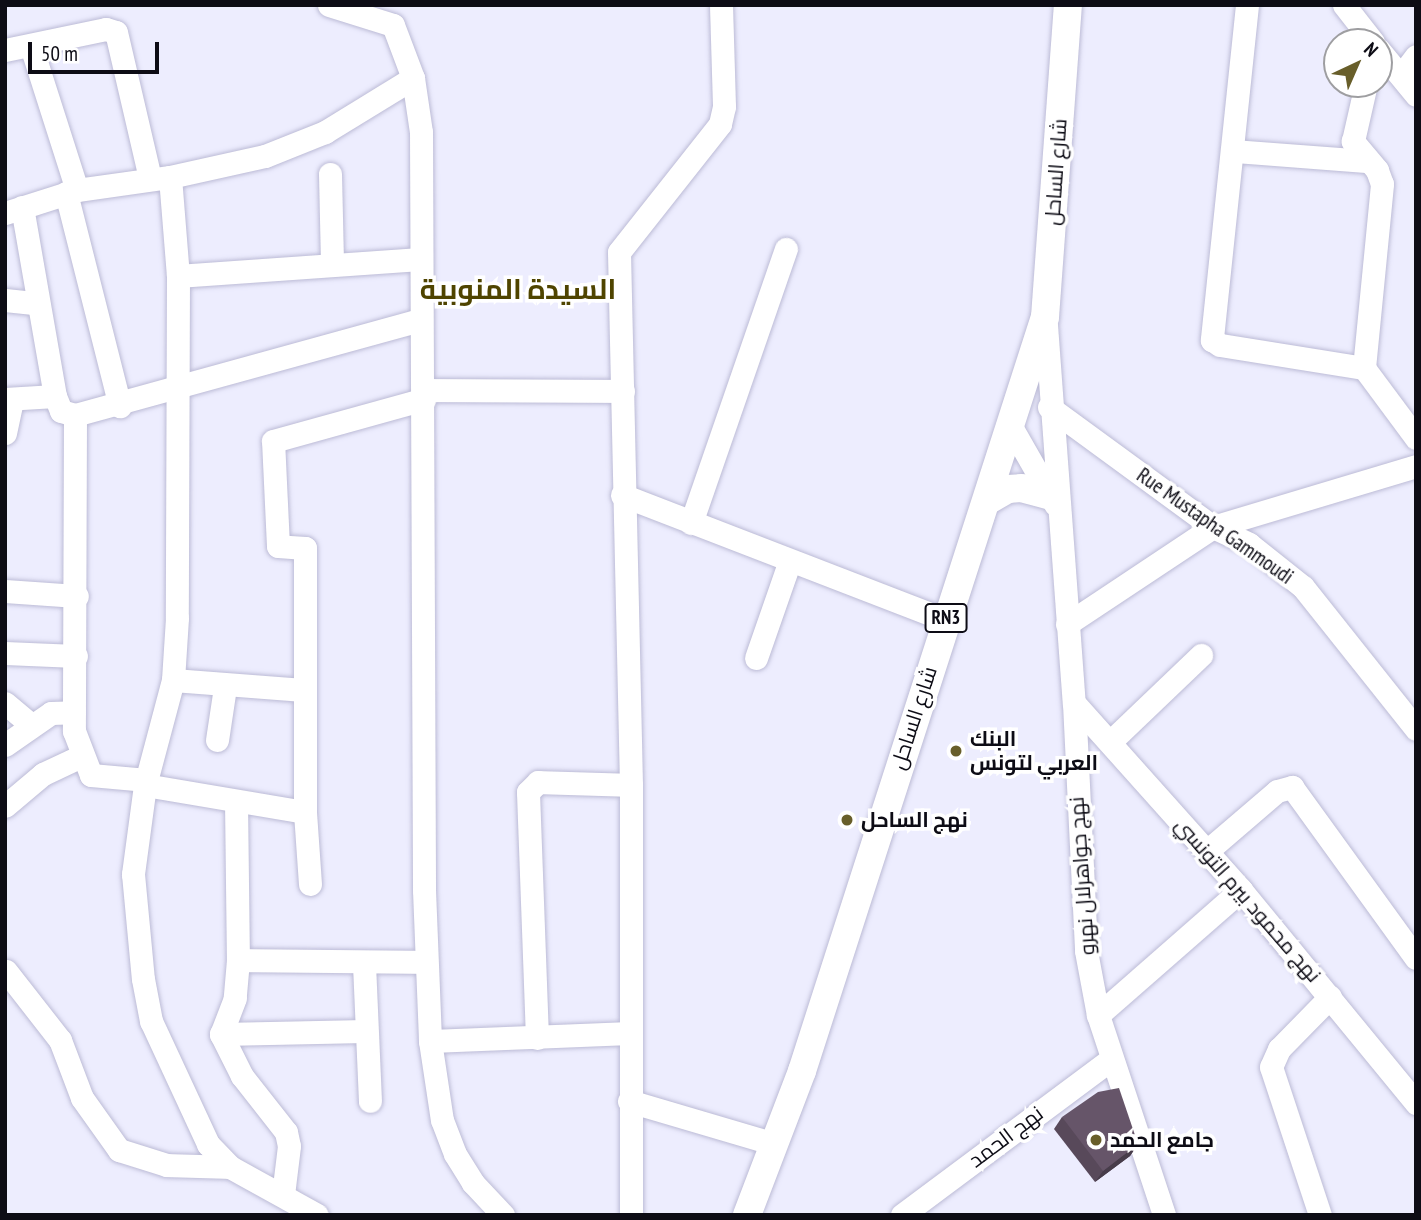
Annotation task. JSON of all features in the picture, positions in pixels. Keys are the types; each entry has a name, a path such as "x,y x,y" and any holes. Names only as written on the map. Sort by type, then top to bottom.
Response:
{"main road":[{"name":"شارع الساحل","path":"747,1215 775,1144 946,620 989,500 1045,317 1068,5"},
{"path":"989,500 1007,489 1021,488 1054,503"}],"street":[{"path":"329,5 393,25 413,78 421,132 419,259 424,394 425,962 430,1041 442,1120 455,1154 473,1183 503,1215"},
{"path":"631,1215 631,785 622,495 621,247 720,124 724,106 721,5"},
{"path":"1247,5 1234,151 1212,340 1220,345 1364,368"},
{"path":"1344,5 1362,28"},
{"path":"5,50 106,29 116,32 160,177 178,276 179,385 173,680 146,783 134,874 151,1021 208,1144 230,1167 317,1215"},
{"path":"31,46 72,192 120,406"},
{"path":"1401,76 1416,56"},
{"path":"1393,67 1416,95"},
{"path":"413,78 325,132 265,156 11,206 36,303 55,396 61,411 75,415 120,406 179,385 421,320"},
{"path":"1362,98 1352,134 1382,184 1364,368 1416,439"},
{"path":"1234,151 1368,161"},
{"path":"330,174 332,264"},
{"path":"691,523 786,248"},
{"path":"178,276 419,259"},
{"path":"5,300 36,303"},
{"name":"نهج جواهرلال نهرو","path":"1045,317 1054,503 1074,703 1086,951 1098,1015 1164,1215"},
{"path":"310,884 305,812 304,548 278,546 273,440 424,394 623,391"},
{"path":"5,433 9,400 55,396"},
{"name":"Rue Mustapha Gammoudi","path":"1049,407 1213,527 1249,544 1322,606 1416,729"},
{"path":"75,415 77,596 74,712 81,756 94,777 146,783 305,812"},
{"path":"1010,425 1054,503"},
{"path":"1067,624 1213,527 1416,466"},
{"path":"622,495 789,563 946,620"},
{"path":"756,658 789,563"},
{"path":"5,591 77,596"},
{"path":"5,653 76,656"},
{"path":"1110,742 1201,655"},
{"path":"173,680 225,687 303,690"},
{"path":"217,740 225,687"},
{"path":"5,703 32,726"},
{"name":"نهج محمود بيرم التونسي","path":"1074,703 1207,851 1412,1089"},
{"path":"5,745 51,713 74,712"},
{"path":"5,806 43,774 81,756"},
{"path":"537,1038 528,792 538,782 631,785"},
{"path":"1207,851 1277,791 1292,787 1416,958"},
{"path":"236,801 238,960 235,998 222,1034 242,1076 286,1132 289,1146 283,1195"},
{"path":"1098,1015 1241,890"},
{"path":"238,960 364,964 425,962"},
{"path":"364,964 370,1101"},
{"path":"6,971 60,1040 82,1098 118,1150 167,1165 230,1167"},
{"path":"5,983 6,971"},
{"path":"1320,1215 1271,1067 1279,1049 1330,997"},
{"path":"222,1034 366,1031"},
{"path":"430,1041 631,1033"},
{"name":"نهج الحمد","path":"902,1215 1111,1059"},
{"path":"629,1101 775,1144"}],"building":[{"name":"جامع الحمد","path":"1119,1088 1138,1144 1103,1171 1062,1117 1098,1092"}],"place":[{"name":"البنك العربي لتونس","path":"956,751"},
{"name":"نهج الساحل","path":"847,820"},
{"name":"جامع الحمد","path":"1096,1140"}],"district":[{"name":"السيدة المنوبية","path":"518,289"}]}
